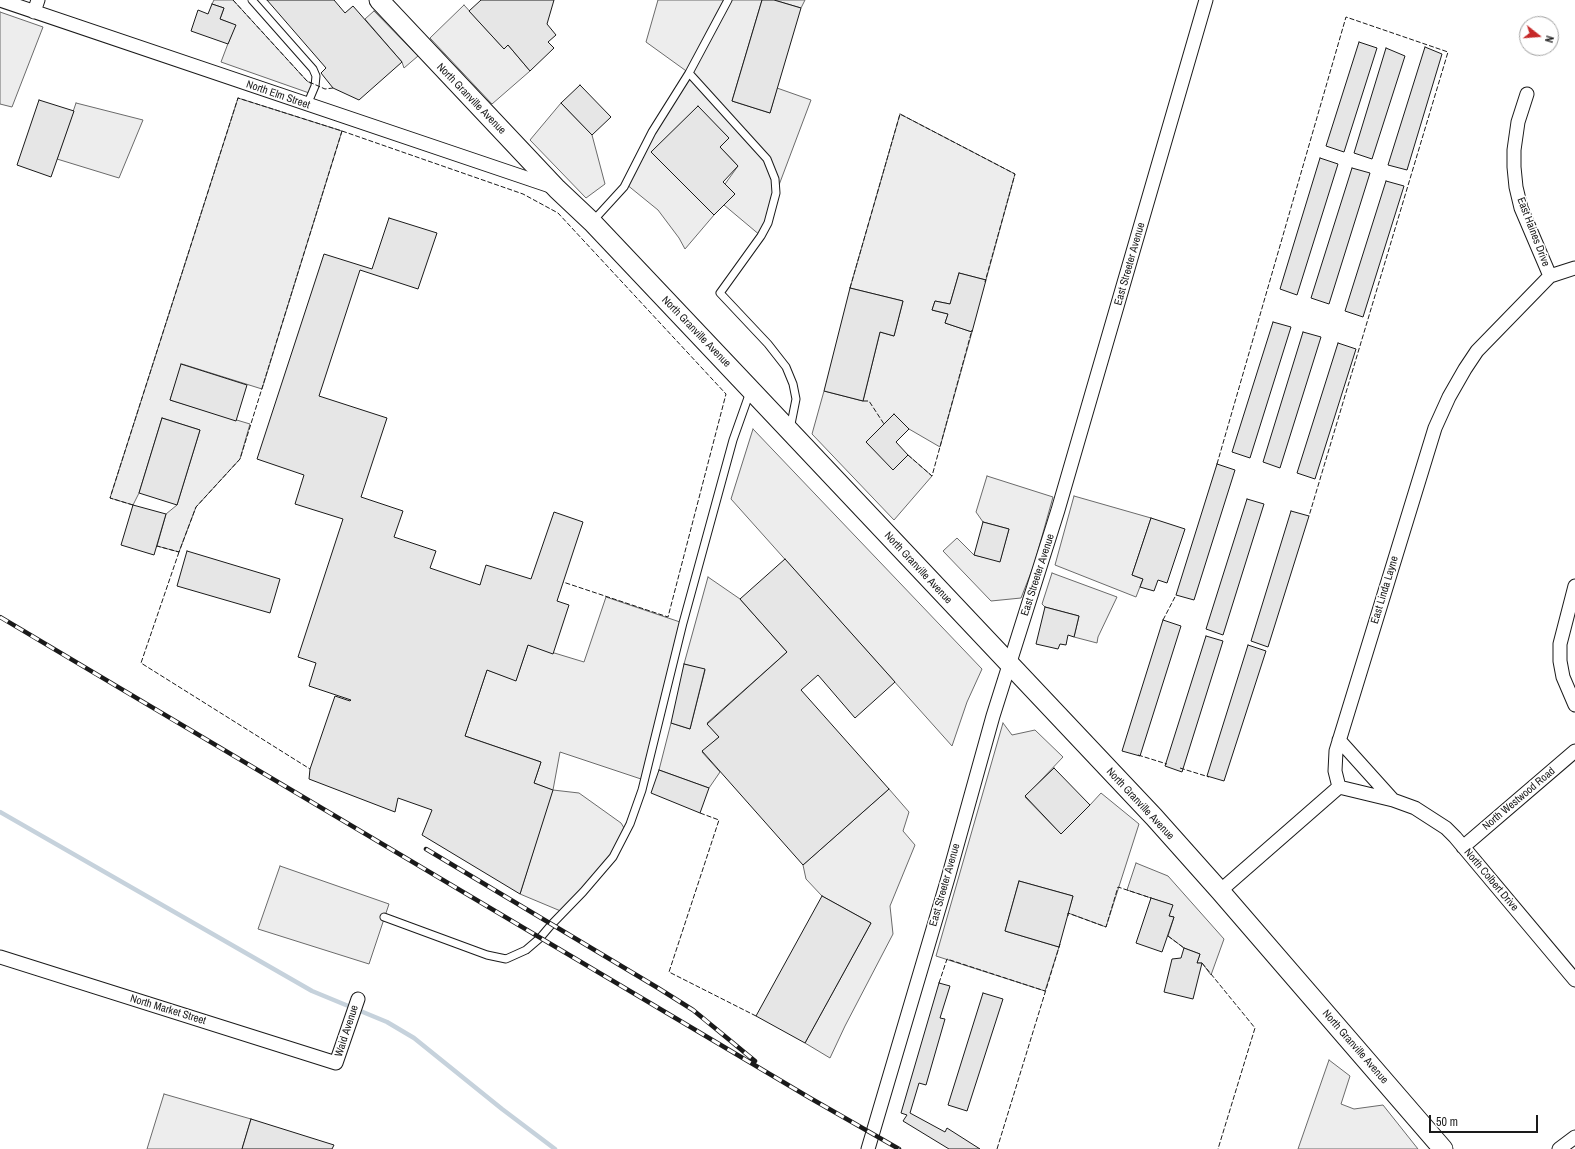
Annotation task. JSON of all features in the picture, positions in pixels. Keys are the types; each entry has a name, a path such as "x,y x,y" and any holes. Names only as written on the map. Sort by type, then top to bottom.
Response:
{"main road":[{"name":"North Granville Avenue","path":"379,0 557,189 592,222 1154,817 1443,1149"}],"street":[{"name":"North Elm Street","path":"0,0 36,6 307,105 557,189"},
{"name":"East Streeter Avenue","path":"868,1149 1009,664 1058,510 1206,0"},
{"name":"East Haines Drive","path":"1527,94 1518,122 1514,150 1516,187 1521,208 1550,276"},
{"path":"1550,276 1575,268"},
{"name":"East Linda Layne","path":"1339,787 1335,771 1335,760 1339,740 1435,428 1446,403 1477,351 1550,276"},
{"path":"1575,586 1560,644 1560,661 1563,677 1575,705"},
{"name":"North Colbert Drive","path":"1339,740 1393,800"},
{"name":"North Westwood Road","path":"1463,847 1575,751"},
{"path":"1220,891 1339,787"},
{"name":"North Colbert Drive","path":"1339,787 1407,804 1429,816 1446,828 1575,980"},
{"name":"North Market Street","path":"0,957 336,1063"},
{"name":"Waid Avenue","path":"336,1063 358,999"},
{"path":"1559,1149 1575,1136"}],"lane":[{"path":"252,0 313,69 316,76 315,86 307,105"},
{"path":"592,222 624,187 652,132 689,73 728,0"},
{"path":"689,73 767,159 775,179 776,194 768,223 761,236 720,293 768,344 786,366 793,384 796,399 790,431"},
{"path":"384,917 487,955 506,959 526,950 540,938 613,857 630,824 642,790 683,623 733,440 751,390"}],"shaded area":[{"path":"214,0 233,0 307,81 315,86 312,94 221,62 235,25 220,19 224,8 212,4"},
{"path":"658,0 762,0 732,101 770,113 777,88 811,100 761,236 724,205 735,194 725,184 738,166 720,147 729,138 698,107 652,152 714,215 685,249 679,238 658,210 626,184 689,73 646,42"},
{"path":"774,0 805,0 801,8"},
{"path":"464,5 504,49 508,45 530,71 492,104 430,38"},
{"path":"374,11 418,56 404,68 402,62 365,19"},
{"path":"0,12 43,27 12,107 0,104"},
{"path":"238,98 342,131 262,389 182,364 170,400 250,424 240,459 196,507 179,552 157,546 166,514 177,505 200,430 162,418 139,493 133,505 110,498"},
{"path":"76,103 143,120 119,178 57,159"},
{"path":"561,103 592,135 605,184 586,198 530,140"},
{"path":"900,114 1015,174 986,280 959,273 950,304 935,301 932,310 948,314 945,323 972,332 940,447 909,429 894,414 866,442 893,469 908,455 932,476 894,520 812,434 824,391 863,401 880,332 894,336 903,301 850,288"},
{"path":"753,429 982,669 967,702 952,746 731,499"},
{"path":"987,476 1053,497 1034,565 1021,598 991,601 943,551 957,538 974,555 1000,561 1009,529 983,522 976,512"},
{"path":"1074,496 1151,518 1132,575 1143,579 1136,597 1055,565"},
{"path":"1052,573 1117,597 1098,637 1097,643 1074,637 1079,616 1045,607 1042,604"},
{"path":"708,577 740,599 787,652 707,723 719,737 702,752 720,772 709,788 659,770 671,723 690,729 705,670 684,664"},
{"path":"606,597 683,623 644,780 560,752 553,790 579,793 621,823 626,831 613,857 563,912 520,894 552,790 534,783 541,762 465,736 487,670 516,680 528,645 584,662"},
{"path":"1003,723 1012,735 1035,730 1063,757 1025,797 1061,834 1101,793 1139,824 1106,927 1068,913 1073,896 1019,881 1005,931 1059,947 1045,991 936,956"},
{"path":"889,789 909,812 903,831 915,845 890,906 893,934 830,1058 805,1043 871,923 822,896 806,879 803,865"},
{"path":"1136,863 1168,876 1224,939 1211,975 1202,963 1197,963 1200,954 1184,948 1168,936 1174,917 1169,916 1172,905 1127,890"},
{"path":"280,866 389,904 369,964 258,929"},
{"path":"1329,1060 1350,1076 1341,1104 1354,1109 1383,1105 1418,1149 1298,1149"},
{"path":"164,1094 251,1119 242,1149 147,1149"}],"building":[{"path":"267,0 334,0 345,13 353,6 402,62 359,100 333,88 321,73 326,68"},
{"path":"481,0 554,0 547,24 556,35 548,42 554,48 530,71 508,45 504,49 469,11"},
{"path":"762,0 774,0 801,8 770,113 732,101"},
{"path":"212,4 224,8 220,19 236,25 228,44 191,31 198,10 208,14"},
{"path":"1359,42 1377,48 1344,152 1326,146"},
{"path":"1425,47 1442,54 1407,170 1388,165"},
{"path":"1386,48 1405,56 1372,159 1354,153"},
{"path":"580,85 611,117 592,135 561,103"},
{"path":"39,100 74,111 51,177 17,165"},
{"path":"698,106 729,138 720,147 738,166 723,182 735,194 714,215 651,152"},
{"path":"1320,158 1338,164 1297,295 1280,289"},
{"path":"1352,168 1370,173 1329,304 1311,298"},
{"path":"1386,181 1404,186 1363,317 1345,311"},
{"path":"389,218 437,233 418,289 360,270 319,396 387,418 361,497 403,511 394,537 436,551 430,568 480,585 486,565 531,579 554,512 583,522 557,601 569,605 553,654 528,645 516,681 487,670 465,736 541,762 534,783 553,790 520,894 422,835 432,810 398,798 395,812 309,779 310,769 335,696 350,701 351,700 309,686 316,663 298,657 343,519 295,504 304,475 257,459 324,254 372,269"},
{"path":"959,273 986,280 972,332 945,323 948,314 932,310 935,301 950,304"},
{"path":"850,288 903,301 894,336 880,332 863,401 824,391"},
{"path":"1273,322 1291,327 1250,458 1232,452"},
{"path":"1303,332 1321,337 1280,468 1263,462"},
{"path":"1338,343 1356,349 1315,479 1297,473"},
{"path":"181,364 247,385 236,421 170,400"},
{"path":"894,414 909,429 896,442 908,455 893,470 866,442"},
{"path":"162,418 200,430 177,505 139,493"},
{"path":"1217,464 1235,470 1194,600 1176,595"},
{"path":"1247,499 1264,504 1223,635 1206,629"},
{"path":"133,505 166,514 154,555 121,545"},
{"path":"1291,511 1309,516 1268,647 1251,641"},
{"path":"1151,518 1185,529 1167,583 1158,580 1154,591 1140,587 1143,579 1132,575"},
{"path":"983,522 1009,529 1000,562 974,555"},
{"path":"187,551 280,579 270,613 177,586"},
{"path":"785,559 895,682 855,718 818,675 801,690 889,789 803,865 702,751 719,737 707,724 787,652 740,599"},
{"path":"1045,607 1079,616 1074,637 1068,635 1066,645 1060,644 1058,649 1036,644"},
{"path":"1163,620 1181,626 1140,756 1122,751"},
{"path":"1206,636 1223,641 1182,772 1165,766"},
{"path":"1248,645 1266,651 1224,781 1207,776"},
{"path":"684,664 705,669 690,729 671,723"},
{"path":"1054,768 1090,805 1061,834 1025,796"},
{"path":"659,770 709,788 700,813 651,793"},
{"path":"1019,881 1073,896 1059,947 1005,931"},
{"path":"822,896 871,923 805,1043 756,1016"},
{"path":"1151,898 1173,905 1169,916 1174,917 1162,952 1136,943"},
{"path":"1184,948 1200,954 1197,963 1202,963 1193,999 1164,992 1172,959 1181,958"},
{"path":"939,983 950,986 940,1018 945,1019 926,1085 919,1083 910,1113 945,1132 947,1128 980,1149 949,1149 903,1121 907,1115 901,1113"},
{"path":"983,993 1003,999 967,1111 948,1105"},
{"path":"251,1119 334,1145 332,1149 242,1149"}],"waterway":[{"path":"0,812 312,991 387,1022 414,1038 502,1109 555,1149"}],"railway":[{"path":"0,617 810,1098 899,1149"},
{"path":"426,849 693,1010 755,1061"}],"fence":[{"path":"233,0 307,81 325,89 333,88"},
{"path":"1217,464 1346,17 1448,52 1309,516"},
{"path":"133,505 110,498 238,98 342,131 240,459 196,507 179,552 157,546"},
{"path":"850,288 900,114 1015,174 985,282"},
{"path":"342,131 523,194 558,213 726,394 668,617 563,582"},
{"path":"908,455 932,476 972,330"},
{"path":"863,401 869,401 884,424"},
{"path":"179,552 141,663 310,769"},
{"path":"1163,620 1176,595"},
{"path":"1138,755 1167,764"},
{"path":"1180,768 1209,777"},
{"path":"700,813 719,820 669,972 756,1016"},
{"path":"1068,916 1068,913 1106,927 1118,887 1151,898"},
{"path":"1168,936 1184,948"},
{"path":"997,1149 1060,944"},
{"path":"939,983 947,959 1045,991"},
{"path":"1202,963 1255,1028 1218,1149"}]}
